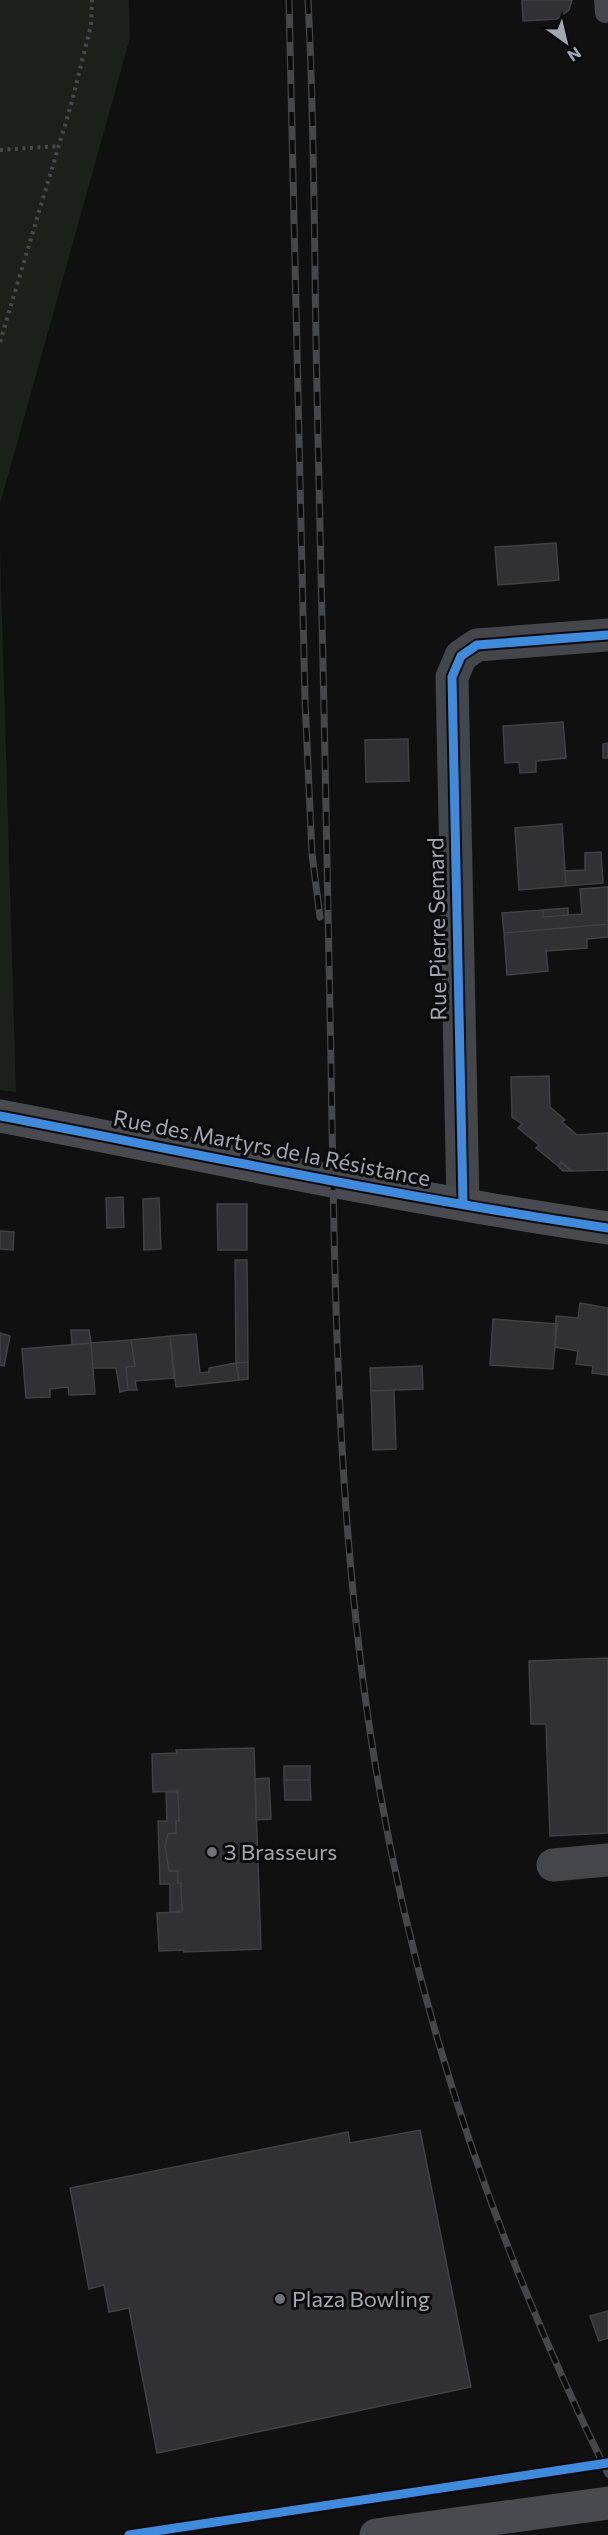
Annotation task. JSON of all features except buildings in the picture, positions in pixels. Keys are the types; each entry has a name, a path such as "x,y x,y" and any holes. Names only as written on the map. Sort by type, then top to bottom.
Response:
{"street":[{"name":"Rue Pierre Semard","path":"463,1203 452,677 461,656 477,645 608,635"},
{"name":"Rue des Martyrs de la Résistance","path":"0,1116 608,1228"},
{"path":"554,1865 608,1860"},
{"path":"376,2535 608,2503"}],"path":[{"path":"0,342 59,146 91,25 92,0"},
{"path":"0,150 59,146"}],"shaded area":[{"path":"0,0 129,0 130,38 0,504"},
{"path":"0,549 16,1092 0,1090"}],"railway":[{"path":"289,0 305,700 312,854 320,917"},
{"path":"308,0 313,147 334,1242 346,1512 364,1692 395,1871 440,2048 468,2136 532,2307 608,2474"}],"cycle path":[{"path":"463,1203 452,677 461,656 477,645 608,635"},
{"path":"0,1116 379,1190 608,1228"},
{"path":"129,2535 608,2463"}],"place":[{"name":"3 Brasseurs","path":"212,1852"},
{"name":"Plaza Bowling","path":"280,2299"}]}
